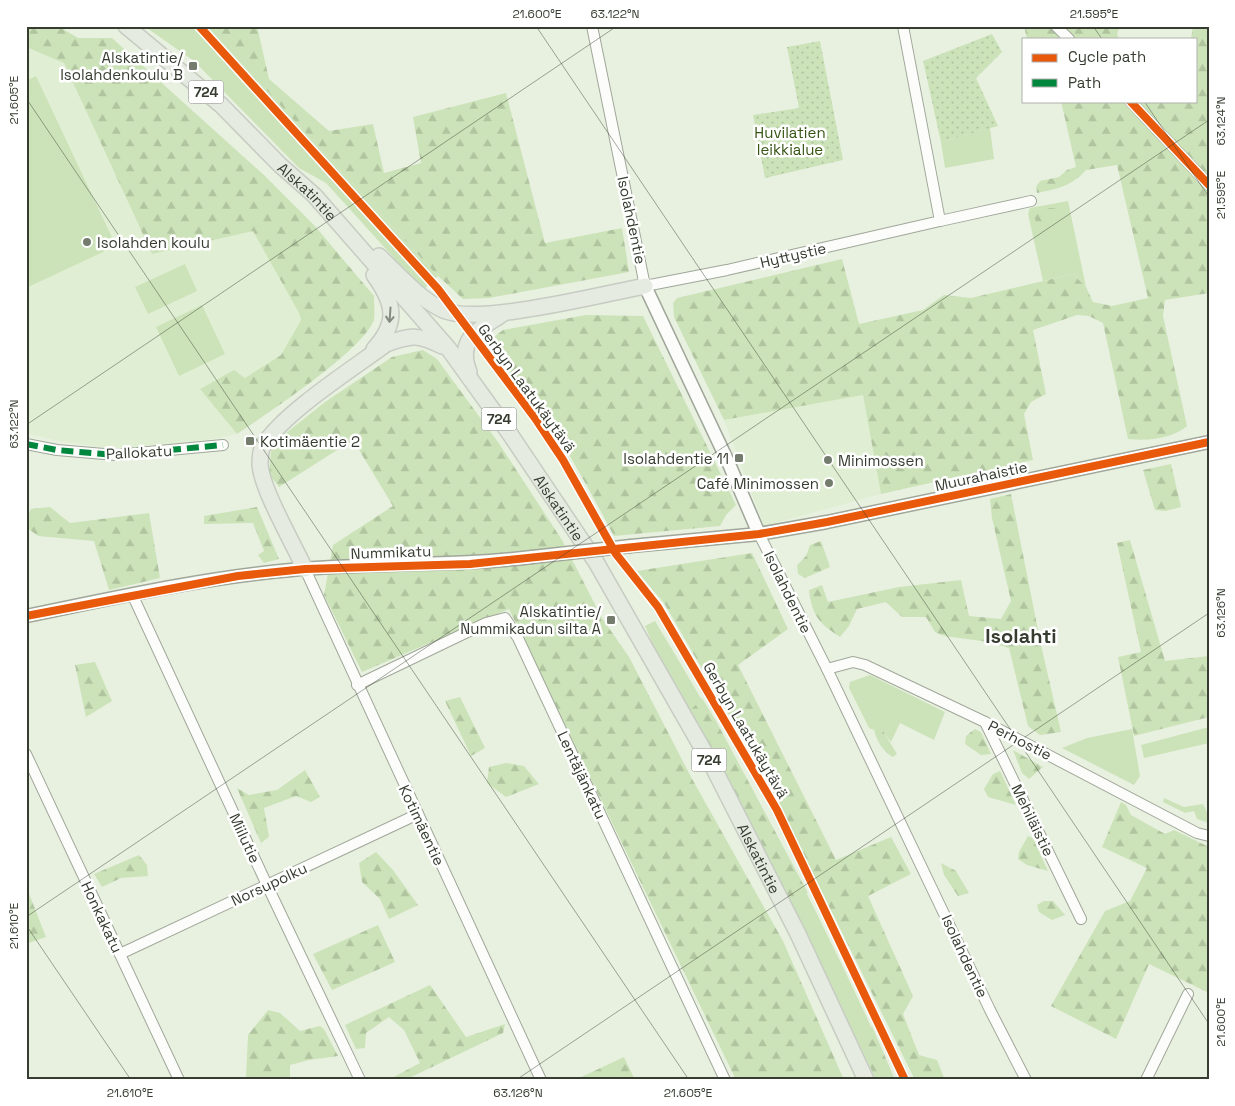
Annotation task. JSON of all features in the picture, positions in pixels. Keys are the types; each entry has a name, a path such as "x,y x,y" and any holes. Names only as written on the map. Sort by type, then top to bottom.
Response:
{"main road":[{"name":"Alskatintie","path":"126,26 221,106 280,166 314,195 448,348 472,382 596,562 708,758 798,934 866,1080"},
{"path":"280,166 370,270 389,301 393,312 388,328 380,342 364,361"},
{"path":"314,195 420,295 442,309 457,315 504,313 646,286"},
{"path":"472,382 464,358 465,348 472,335 504,313"},
{"path":"305,569 266,487 260,465 262,448 273,432 291,416 386,344 405,338 422,336 448,348"}],"street":[{"name":"Isolahdentie","path":"592,26 646,286 729,464 759,534 827,669 990,1010 1026,1080"},
{"path":"903,26 940,222"},
{"path":"1056,26 1068,38"},
{"path":"1131,102 1209,185"},
{"name":"Hyttystie","path":"646,286 727,270 1031,201"},
{"name":"Muurahaistie","path":"759,534 827,522 1209,442"},
{"name":"Pallokatu","path":"26,444 57,450 116,456 223,445"},
{"name":"Nummikatu","path":"26,616 132,594 238,576 305,569 470,564 759,534"},
{"name":"Kotimäentie","path":"305,569 541,1080"},
{"name":"Miilutie","path":"132,594 360,1080"},
{"name":"Lentäjänkatu","path":"358,685 486,623 505,618 518,638 725,1080"},
{"name":"Perhostie","path":"827,669 853,662 865,665 985,722 1198,833 1209,836"},
{"name":"Mehiläistie","path":"985,722 1081,919"},
{"name":"Honkakatu","path":"26,754 179,1080"},
{"name":"Norsupolku","path":"120,954 418,814"},
{"path":"1146,1080 1188,994"}],"shaded area":[{"name":"Isolahden koulu","path":"26,47 64,63 152,254 253,230 299,313 301,320 281,355 245,378 200,389 237,434 214,439 115,449 58,441 26,433"},
{"path":"863,395 881,494 764,526 724,420"}],"green space":[{"path":"26,26 58,26 78,38 112,38 265,176 314,225 374,296 374,319 354,347 313,380 237,434 200,389 234,370 245,378 281,355 301,320 299,313 253,231 152,254 64,63 26,47"},
{"path":"144,26 207,26 438,276 423,290 326,183 299,168 194,61"},
{"path":"207,26 257,26 269,79 329,131 373,124 384,173 421,163 413,117 506,93 545,243 622,228 629,272 489,298 463,299 438,276"},
{"path":"1024,26 1120,26 1117,34 1119,38 1027,38"},
{"path":"1193,26 1209,26 1209,293 1165,300 1163,316 1187,426 1174,434 1159,438 1128,439 1103,323 1089,316 1077,315 1033,330 1046,394 1031,402 1024,414 1033,460 881,494 863,395 724,420 674,317 673,303 677,298 842,259 859,324 923,310 944,295 971,298 1073,274 1086,287 1093,302 1112,306 1148,298 1117,165 1086,170 1070,183 1051,190 1037,193 1036,187 1040,181 1059,177 1067,170 1076,167 1061,102 1198,102 1198,38 1191,38"},
{"path":"992,34 1002,52 976,78 998,126 941,142 923,61"},
{"name":"Huvilatien leikkialue","path":"820,41 843,160 765,178 753,115 799,108 787,47"},
{"path":"36,76 116,246 26,288 26,81"},
{"path":"990,128 994,159 945,168 941,142"},
{"path":"1068,201 1086,287 1073,274 1043,281 1028,214 1030,208"},
{"path":"1055,208 1058,217 1038,226 1033,215 1036,212"},
{"path":"185,264 197,291 148,314 135,287"},
{"path":"202,305 225,354 179,376 156,327"},
{"path":"586,315 643,316 736,505 726,515 720,526 614,536 562,444 543,414 507,370 490,340 503,330"},
{"path":"423,350 437,359 498,442 562,540 602,618 629,657 691,777 783,941 844,1080 736,1080 509,609 362,672 324,595 333,545 393,506 353,440 279,487 269,474 271,451 286,433 325,402 392,357"},
{"path":"1171,464 1181,507 1165,511 1155,510 1143,470"},
{"path":"1011,494 1041,645 1061,732 1040,735 1028,726 1009,648 989,642 944,636 935,632 926,617 902,617 886,602 857,609 849,626 840,637 818,618 810,599 809,590 822,585 828,602 899,587 961,580 969,616 1001,619 1011,601 992,518 990,499"},
{"path":"50,507 70,523 149,513 160,578 109,590 94,541 38,536 26,527 26,518 31,509"},
{"path":"257,507 279,559 264,563 258,555 264,551 253,523 204,524 204,516"},
{"path":"1130,540 1165,661 1209,656 1209,717 1134,736 1118,657 1141,652 1117,543"},
{"path":"821,541 830,567 805,578 798,574 797,565 806,556 810,545"},
{"path":"752,553 788,629 738,665 836,860 891,837 911,874 868,896 913,996 903,1014 919,1055 937,1060 945,1080 915,1080 767,781 664,603 637,571"},
{"path":"655,621 721,733 782,846 841,962 895,1080 876,1080 791,901 656,652 645,626"},
{"path":"95,662 112,701 86,717 75,665"},
{"path":"870,675 945,712 934,740 900,723 891,742 879,726 874,726 874,730 869,728 849,688 850,682"},
{"path":"460,697 485,748 471,756 445,701"},
{"path":"702,698 808,893 791,901 690,711"},
{"path":"874,726 880,726 897,754 893,757 880,744"},
{"path":"1209,727 1209,743 1144,758 1141,745"},
{"path":"975,729 981,732 991,754 981,755 965,744 966,736"},
{"path":"1132,729 1140,776 1134,785 1062,748 1087,738"},
{"path":"1013,750 1043,767 1029,779 1022,773"},
{"path":"506,763 524,766 539,784 506,797 487,783 489,767"},
{"path":"305,770 320,797 311,802 296,796 264,808 269,837 261,843 237,788 249,795 277,790"},
{"path":"1000,771 1016,805 988,797 984,789 993,774"},
{"path":"1164,798 1184,807 1203,804 1209,816 1209,823 1197,819 1194,811 1185,813 1163,802"},
{"path":"1121,802 1126,805 1131,815 1165,834 1174,830 1209,847 1209,993 1149,964 1116,1039 1051,1006 1105,911 1130,901 1147,868 1102,847"},
{"path":"1028,836 1033,838 1048,871 1027,865 1018,859 1019,852"},
{"path":"376,852 393,870 418,905 389,919 380,899 362,882 359,863"},
{"path":"139,855 147,865 148,876 121,878 102,887 94,874"},
{"path":"941,863 956,871 969,893 958,896 944,875"},
{"path":"26,886 46,937 26,944"},
{"path":"1044,901 1053,901 1065,915 1052,920 1039,912 1037,905"},
{"path":"378,925 395,962 332,990 313,954"},
{"path":"430,985 466,1037 505,1024 503,1033 405,1080 388,1080 420,1063 404,1030 389,1017 366,1033 365,1048 356,1049 345,1025"},
{"path":"268,1010 280,1013 300,1031 320,1026 324,1029 338,1056 290,1065 290,1077 276,1080 246,1078 248,1035"},
{"path":"872,1026 895,1080 876,1080 862,1048"},
{"path":"624,1057 635,1080 575,1080"}],"marked path":[{"path":"26,444 57,450 116,455 223,445"}],"cycle path":[{"name":"Gerbyn Laatukäytävä","path":"199,26 438,289 535,418 563,460 616,554 658,607 777,810 905,1080"},
{"path":"1131,102 1209,185"},
{"path":"26,616 238,576 305,569 470,564 759,534 827,522 1209,442"}],"place":[{"name":"Alskatintie/ Isolahdenkoulu B","path":"193,66"},
{"name":"Isolahden koulu","path":"87,242"},
{"name":"Kotimäentie 2","path":"250,441"},
{"name":"Isolahdentie 11","path":"739,458"},
{"name":"Minimossen","path":"828,460"},
{"name":"Café Minimossen","path":"829,483"},
{"name":"Alskatintie/ Nummikadun silta A","path":"611,620"}],"district":[{"name":"Isolahti","path":"1021,636"}]}
